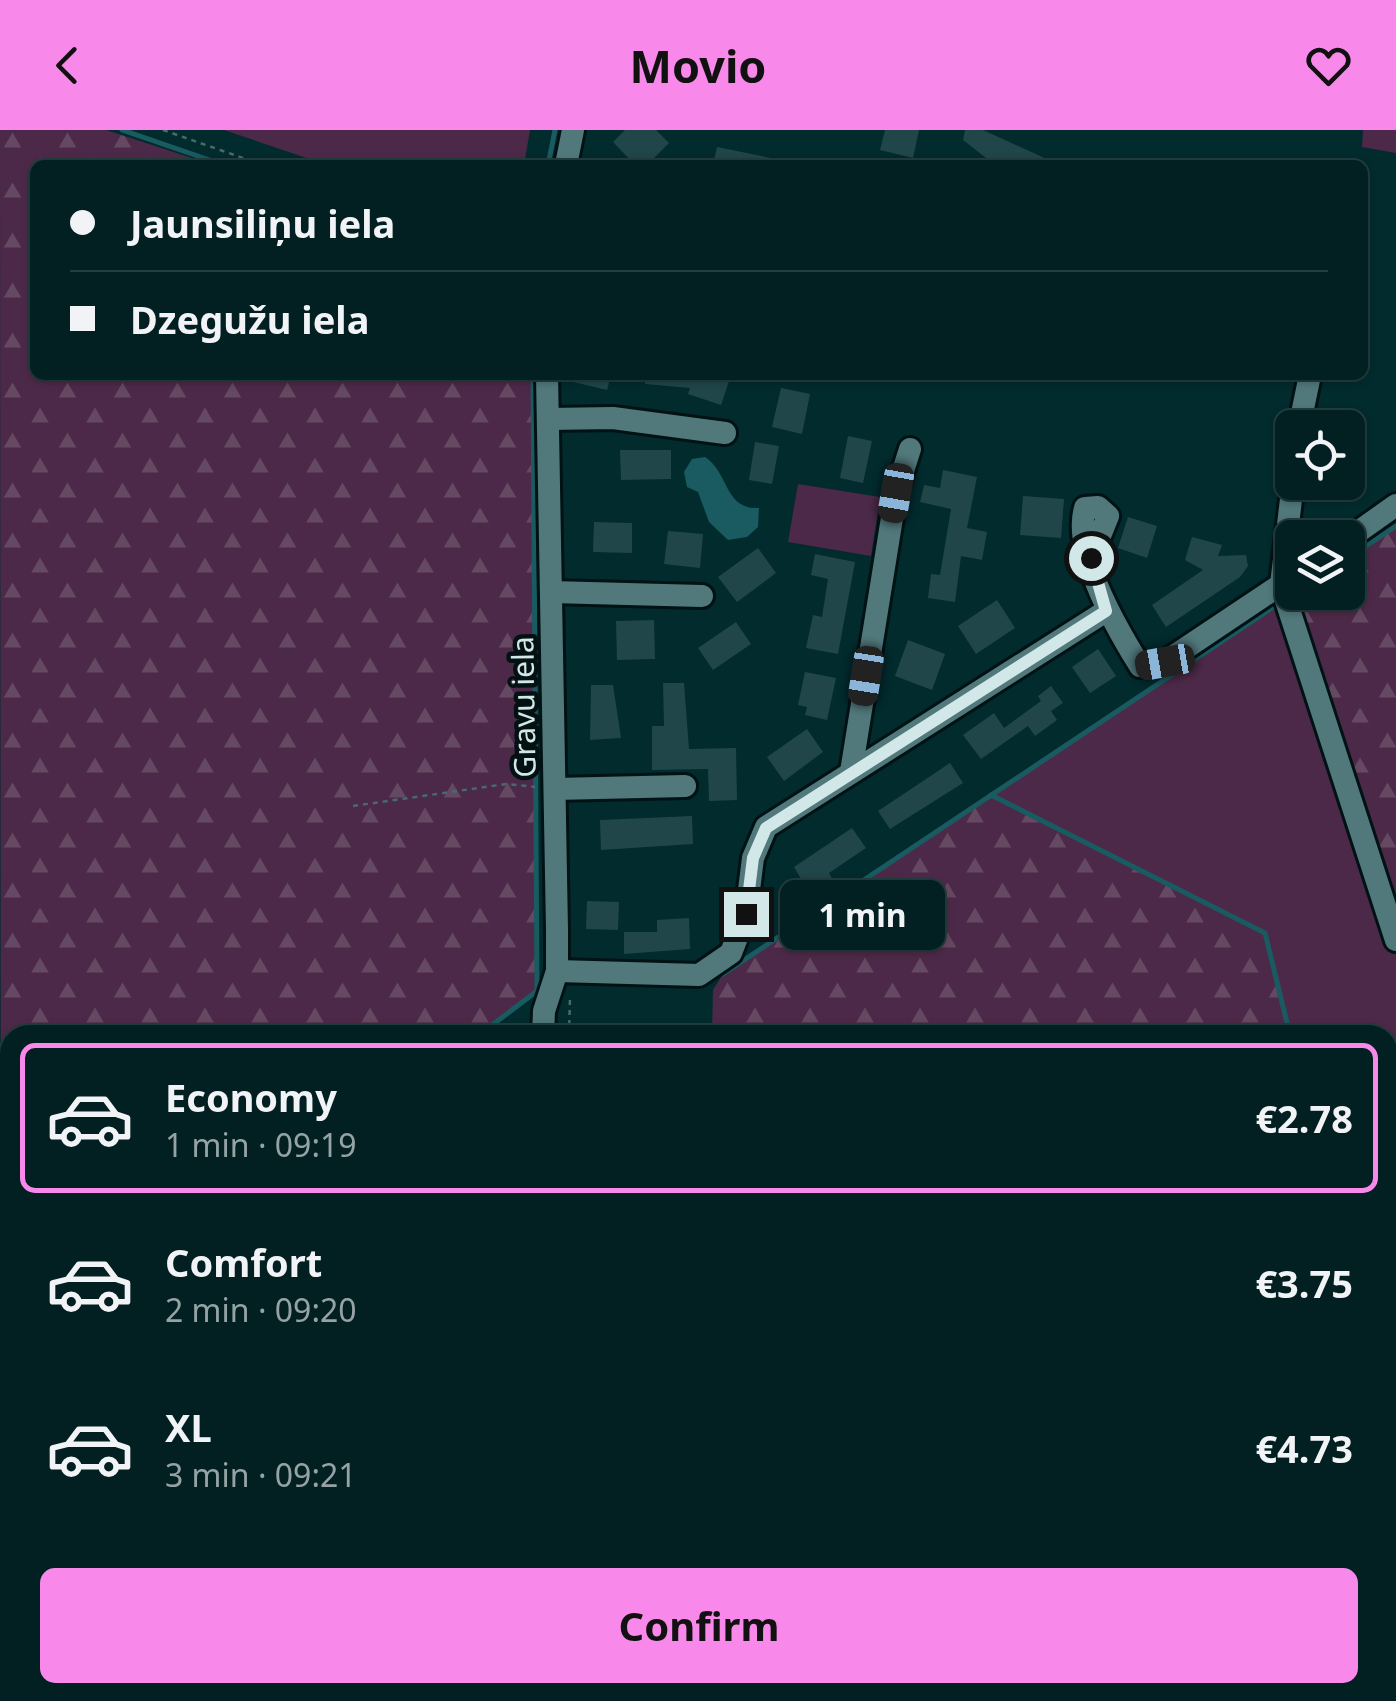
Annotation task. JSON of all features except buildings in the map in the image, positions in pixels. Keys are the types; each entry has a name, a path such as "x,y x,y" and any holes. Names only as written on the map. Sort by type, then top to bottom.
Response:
{"street":[{"path":"567,160 573,130"},
{"name":"Gravu iela","path":"543,1025 557,971 547,380"},
{"path":"1303,410 1309,380"},
{"path":"548,419 613,418 725,433"},
{"path":"850,772 896,493 910,449"},
{"path":"1365,527 1396,505"},
{"path":"1091,558 1106,611 1140,666 1165,662 1275,589"},
{"path":"551,592 702,596"},
{"path":"1296,610 1396,940"},
{"path":"557,971 699,975 731,952 746,914 753,858 766,828 1106,611"},
{"path":"554,789 686,786"}],"path":[{"path":"163,130 249,160"},
{"path":"353,806 506,784 554,789"}],"green space":[{"path":"0,130 106,130 198,160 30,160 30,380 533,380 537,991 492,1025 1,1025"},
{"path":"224,130 530,130 525,160 312,160"},
{"path":"1363,130 1396,130 1396,153 1362,147"},
{"path":"798,484 880,497 871,556 788,542"},
{"path":"1396,523 1396,922 1299,610 1365,610 1365,544"},
{"path":"1275,606 1275,610 1299,610 1396,922 1396,1025 1288,1025 1265,933 991,795"},
{"path":"991,795 1265,933 1288,1025 712,1025 713,990 723,974"}],"water":[{"path":"705,457 739,503 759,508 758,527 747,537 728,540 709,522 698,492 687,487 684,472 692,459"}],"waterway":[{"path":"122,130 209,160"},
{"path":"549,160 555,130"},
{"path":"492,1025 537,991 533,380"},
{"path":"1365,547 1396,526"},
{"path":"723,974 1275,606"},
{"path":"991,795 1265,933 1288,1025"}],"route":[{"path":"746,914 753,858 766,828 1106,611 1091,558"}]}
